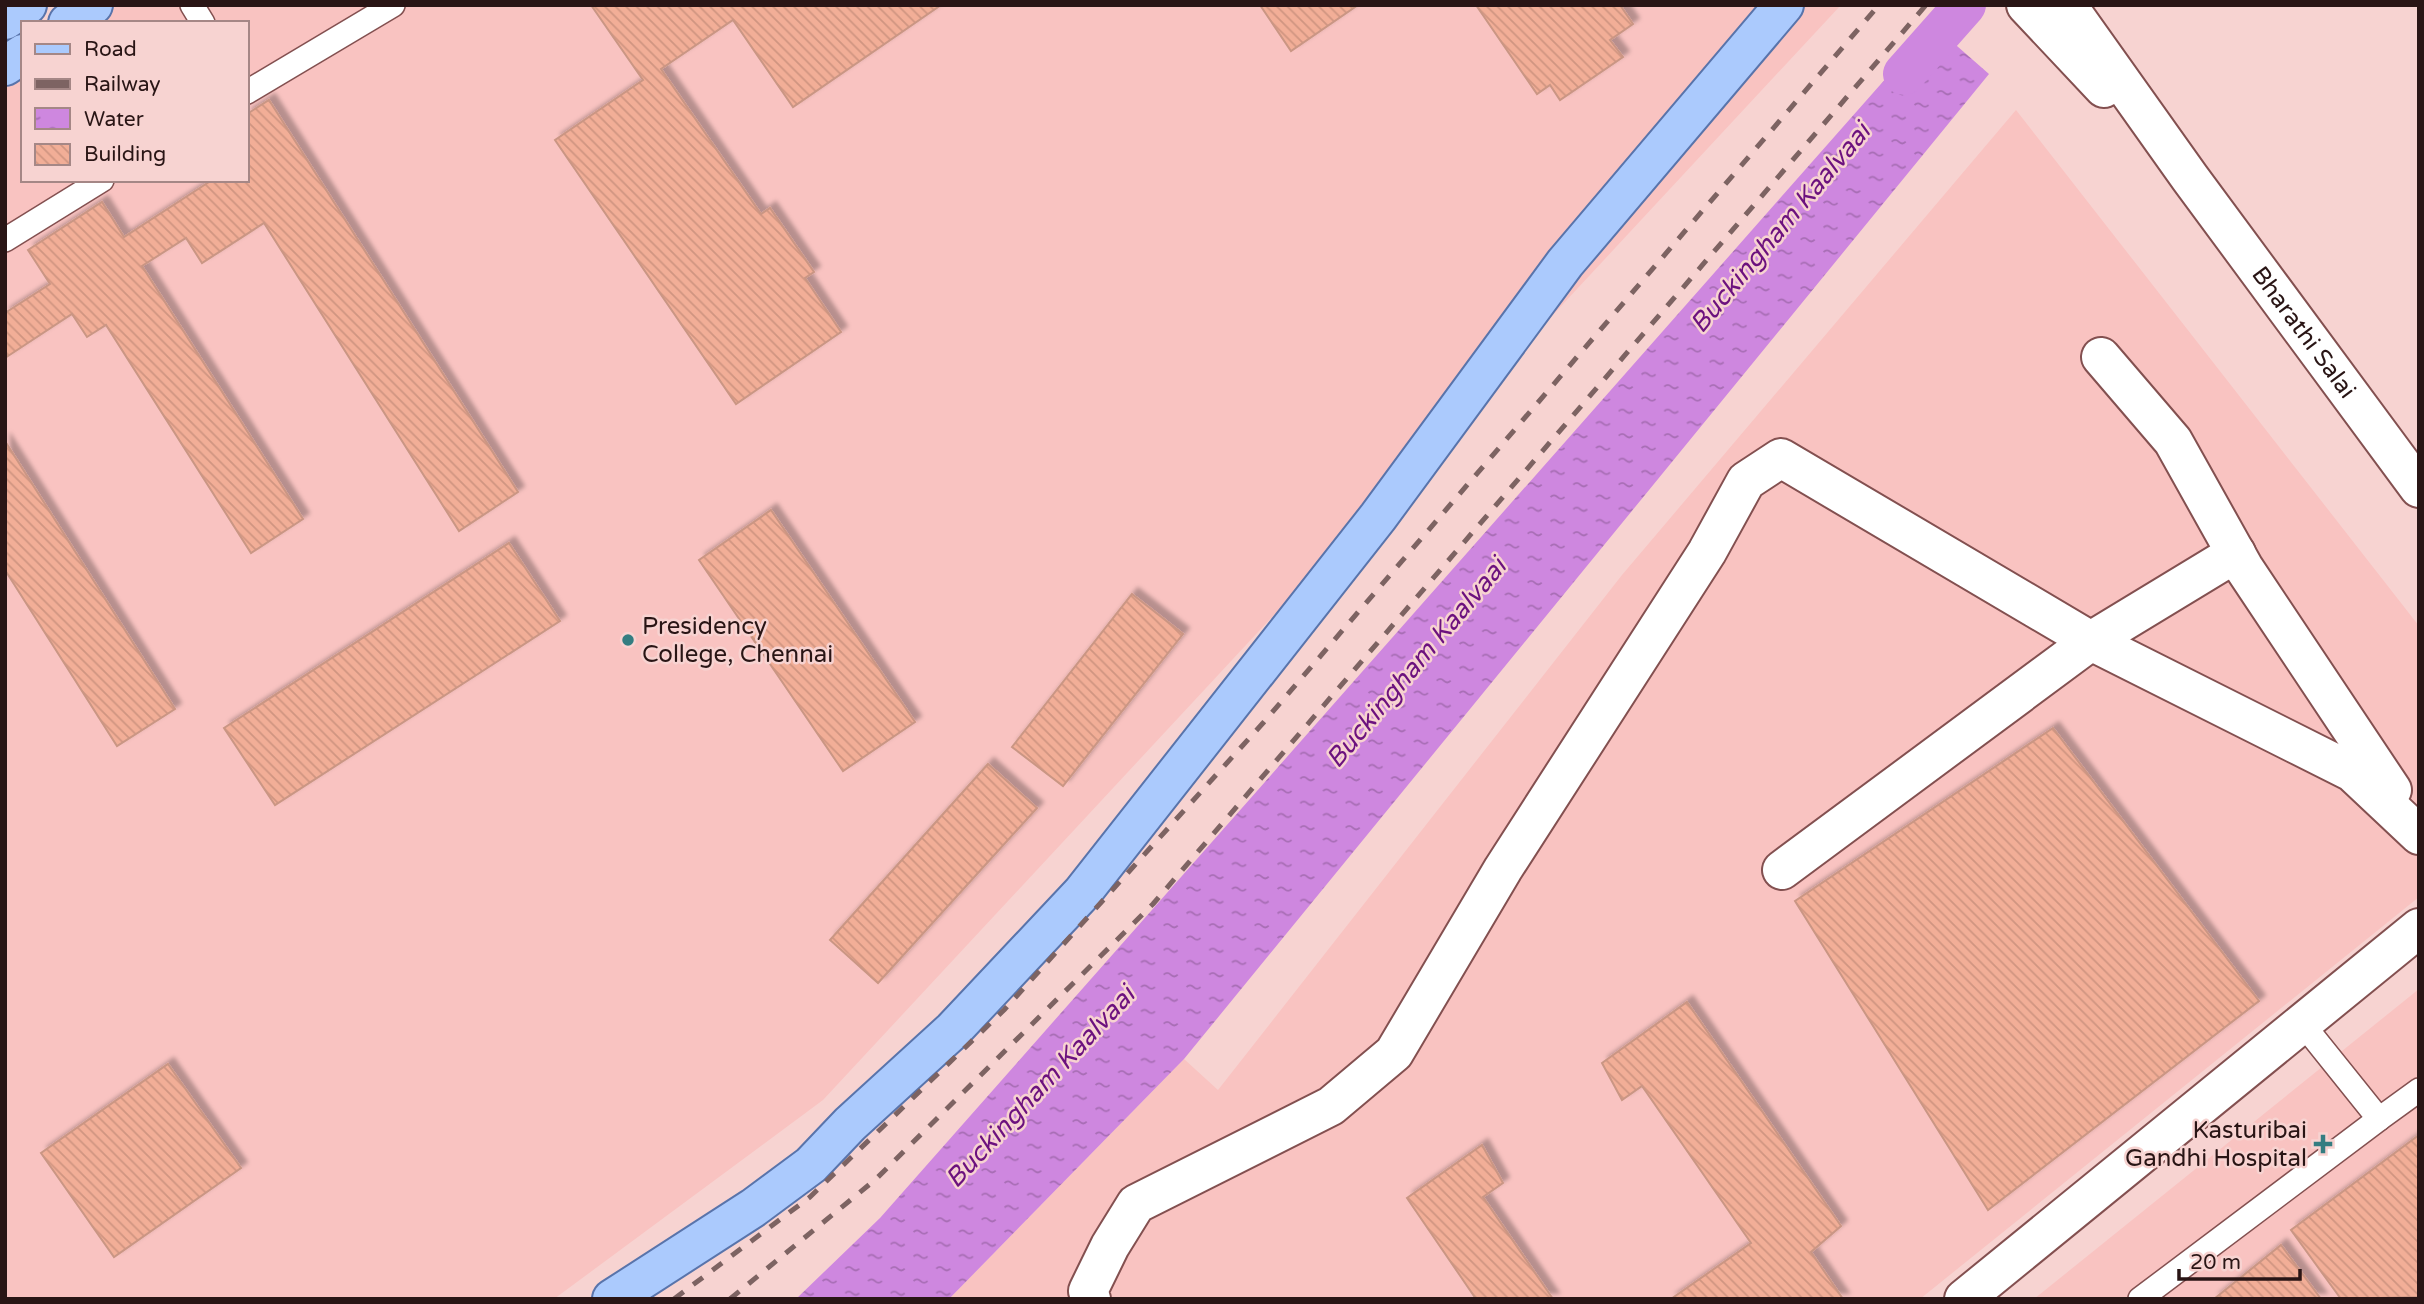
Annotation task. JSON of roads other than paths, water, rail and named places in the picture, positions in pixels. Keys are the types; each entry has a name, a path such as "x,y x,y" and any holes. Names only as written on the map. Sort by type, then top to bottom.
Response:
{"main road":[{"path":"5,20 27,5"},
{"path":"71,21 93,5"},
{"path":"612,1299 753,1208 811,1165 850,1124 954,1030 1082,893 1378,517 1565,263 1784,5"},
{"path":"5,66 21,55"}],"street":[{"name":"Bharathi Salai","path":"2060,10 2190,178 2419,488"},
{"path":"2101,357 2173,441 2236,553 2419,832"},
{"path":"1091,1299 1088,1291 1136,1204 1331,1107 1394,1054 1503,869 1707,552 1746,481 1782,458 2091,641 2352,772 2419,832"},
{"path":"1782,870 2091,641 2236,553"},
{"path":"1964,1299 2419,928"}],"lane":[{"path":"192,5 201,21"},
{"path":"248,91 393,5"},
{"path":"5,240 99,182"},
{"path":"2302,1023 2379,1119"},
{"path":"2140,1299 2419,1090"}],"water":[{"path":"1933,25 1989,74 1184,1059 949,1299 796,1299 880,1218"}],"waterway":[{"name":"Buckingham Kaalvaai","path":"1904,74 1965,5"}],"railway":[{"path":"674,1299 810,1197 1004,1010 1263,723 1879,5"},
{"path":"730,1299 876,1179 1153,904 1926,5"}],"place":[{"name":"Presidency College, Chennai","path":"628,640"},
{"name":"Kasturibai Gandhi Hospital","path":"2323,1144"}]}
